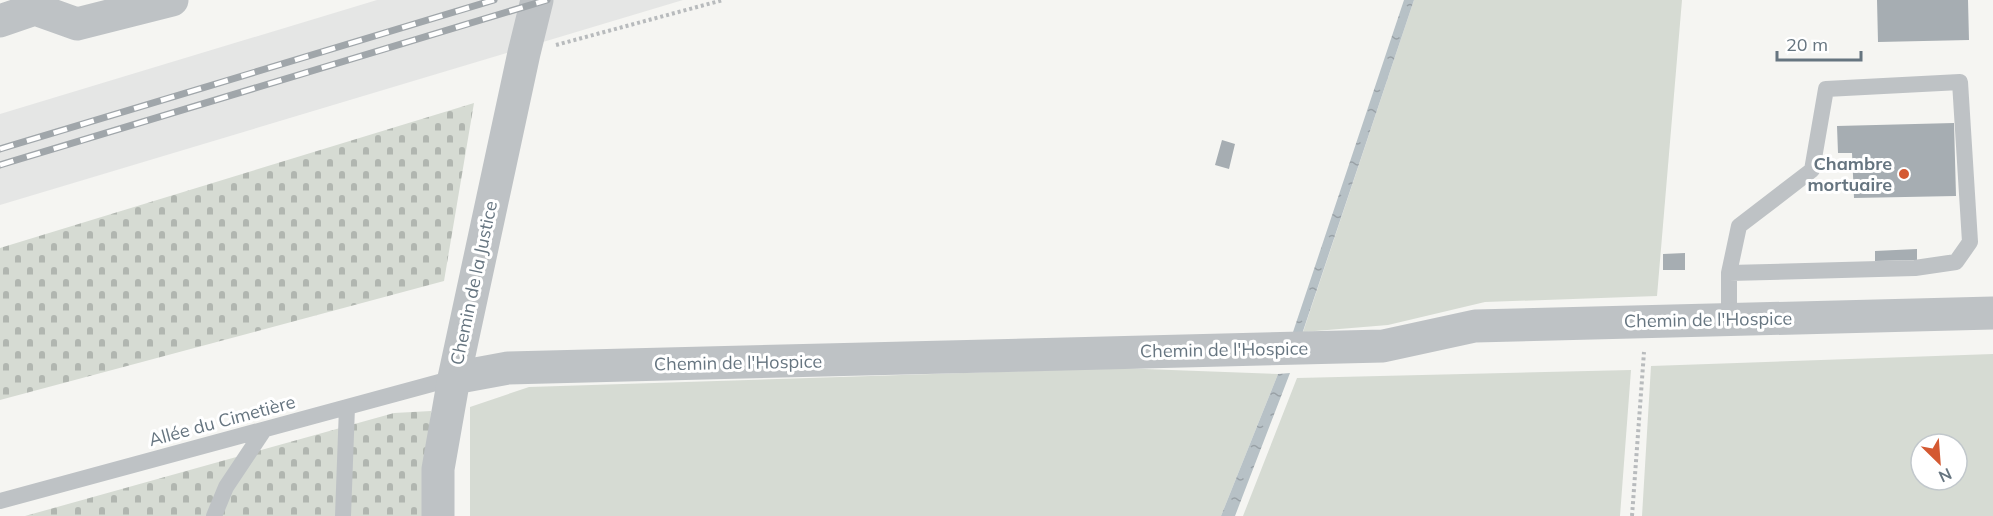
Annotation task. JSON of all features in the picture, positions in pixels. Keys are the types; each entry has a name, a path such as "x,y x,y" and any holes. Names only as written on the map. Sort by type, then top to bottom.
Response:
{"street":[{"path":"0,21 36,5 77,24 172,0"},
{"name":"Chemin de la Justice","path":"438,516 438,468 454,378 537,0"},
{"name":"Chemin de l'Hospice","path":"454,378 507,368 1383,346 1475,326 1993,313"}],"lane":[{"path":"1729,273 1915,268 1956,262 1970,242 1960,82 1826,89 1812,170 1739,226 1729,273 1729,319"},
{"name":"Allée du Cimetière","path":"0,501 454,378"},
{"path":"343,516 347,407"},
{"path":"214,516 226,487 264,430"}],"path":[{"path":"524,52 723,0"},
{"path":"1632,516 1646,321"}],"shaded area":[{"path":"377,0 683,0 0,205 0,114"}],"green space":[{"path":"1414,0 1682,0 1657,296 1485,302 1388,325 1303,332"},
{"path":"474,103 444,281 0,400 0,248"},
{"path":"1993,354 1993,516 1642,516 1651,366"},
{"path":"1118,368 1278,374 1221,516 470,516 470,407 529,387"},
{"path":"1631,370 1620,516 1243,516 1297,378"},
{"path":"431,411 426,516 25,516 394,413"}],"water":[{"path":"1404,0 1414,0 1298,346 1288,347"},
{"path":"1290,373 1235,516 1221,516 1278,374"}],"building":[{"path":"1877,0 1968,0 1969,40 1878,42"},
{"name":"Chambre mortuaire","path":"1954,123 1956,196 1854,198 1852,153 1838,153 1837,126"},
{"path":"1222,140 1235,144 1229,169 1215,165"},
{"path":"1917,249 1917,260 1875,261 1875,251"},
{"path":"1685,253 1685,270 1663,270 1663,254"}],"railway":[{"path":"0,149 494,0"},
{"path":"0,165 547,0"}],"place":[{"name":"Chambre mortuaire","path":"1904,174"}]}
